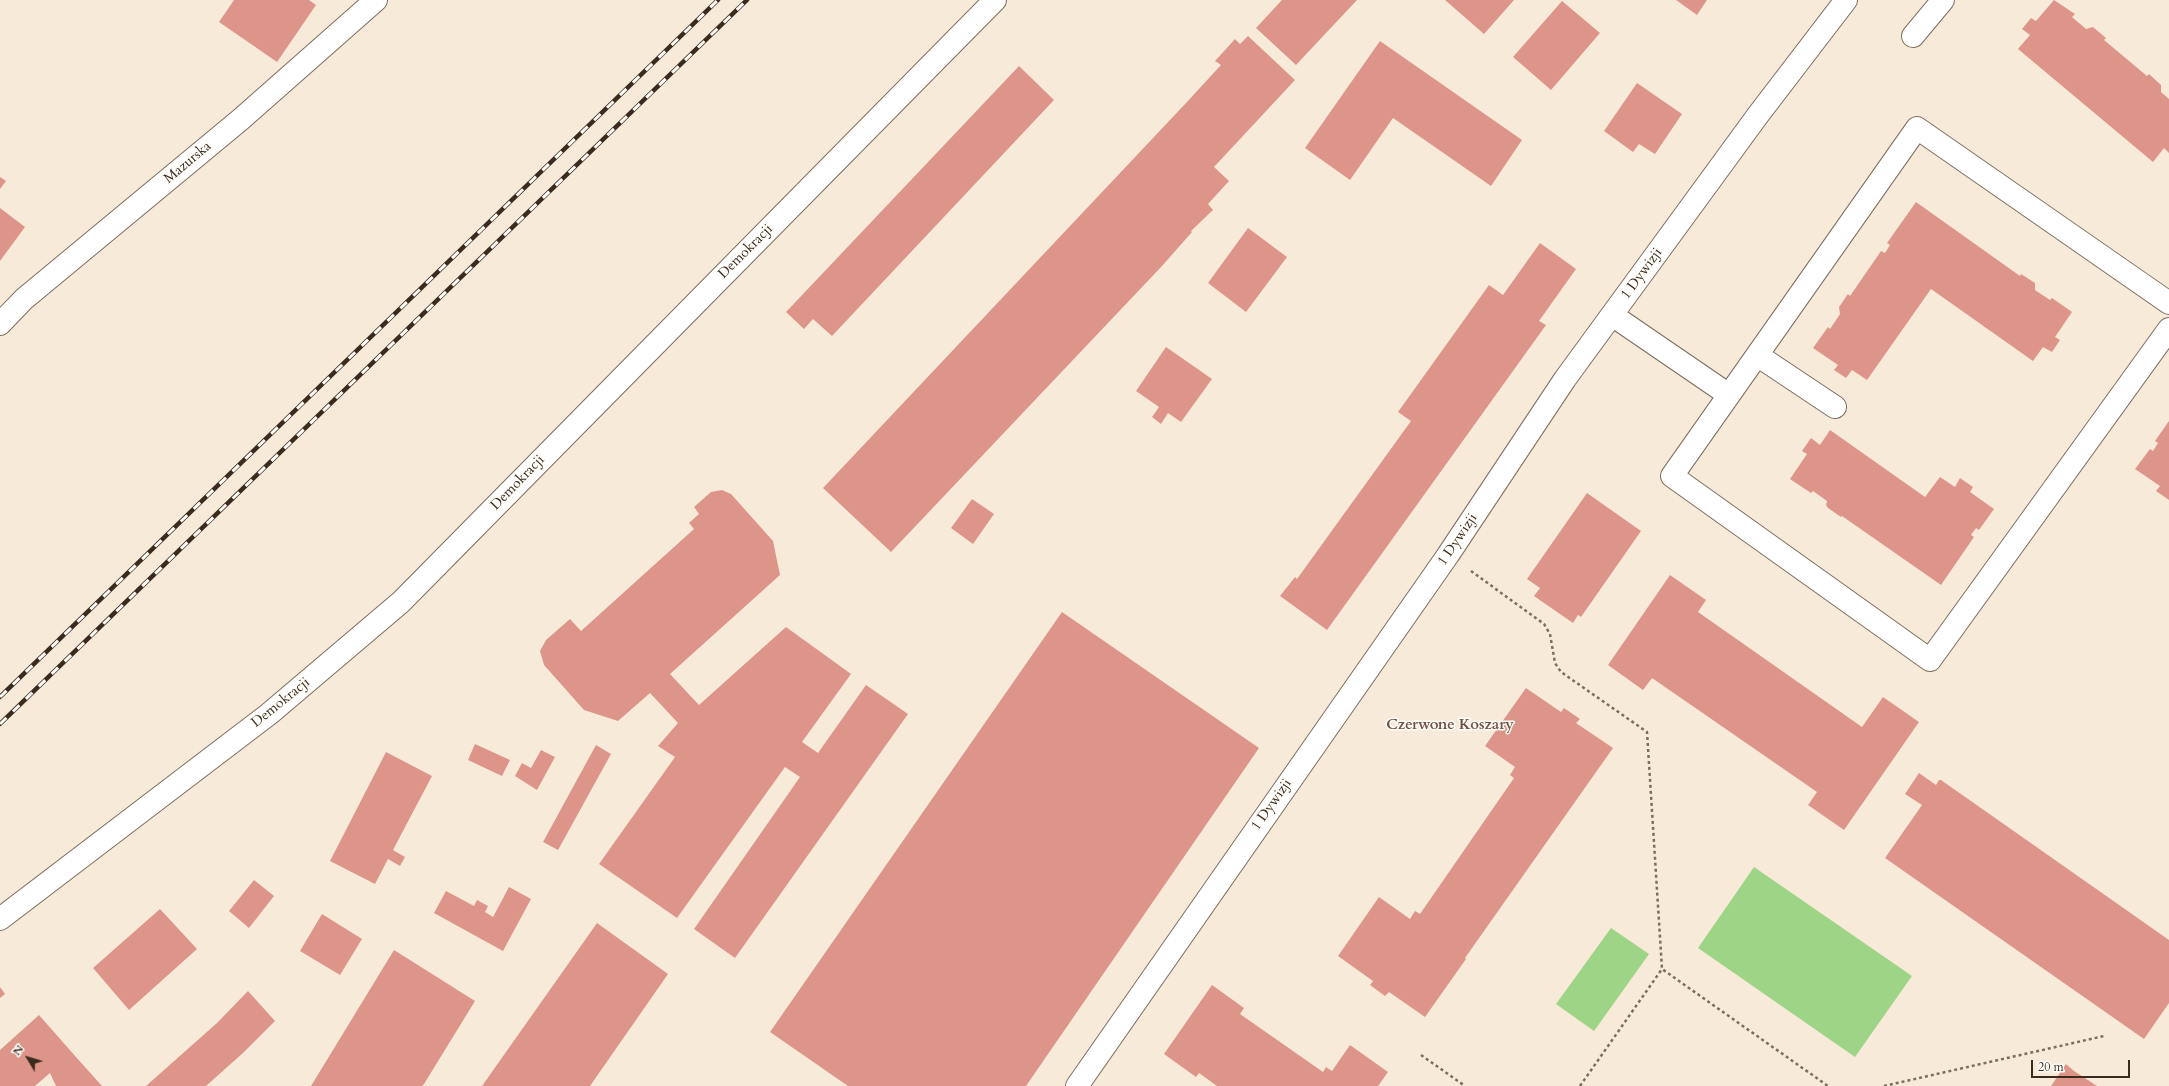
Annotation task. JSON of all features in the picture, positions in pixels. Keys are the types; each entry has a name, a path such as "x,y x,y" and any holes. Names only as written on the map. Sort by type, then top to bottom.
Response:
{"street":[{"name":"Mazurska","path":"0,324 24,299 240,120 376,0"},
{"name":"Demokracji","path":"0,919 269,714 401,602 995,0"},
{"name":"1 Dywizji","path":"1077,1086 1448,555 1565,379 1758,115 1846,0"},
{"path":"1913,36 1943,0"},
{"path":"2169,302 1917,128 1672,476 1930,660 2169,329"},
{"path":"1612,315 1729,395"},
{"path":"1757,355 1836,407"}],"path":[{"path":"1448,555 1544,624 1550,634 1555,663 1562,672 1647,732 1662,969 1580,1086"},
{"path":"1662,969 1828,1086"},
{"path":"1884,1086 2104,1036"},
{"path":"1421,1055 1465,1086"}],"green space":[{"path":"1754,867 1912,976 1855,1057 1698,948"},
{"path":"1611,928 1649,954 1594,1031 1556,1004"}],"building":[{"path":"234,0 309,0 316,5 277,62 219,22"},
{"path":"1282,0 1357,0 1296,65 1256,28"},
{"path":"1445,0 1514,0 1484,34"},
{"path":"1676,0 1707,0 1697,15"},
{"path":"2054,0 2075,14 2072,17 2086,29 2093,27 2106,38 2104,40 2147,76 2149,74 2161,85 2161,92 2169,99 2169,153 2164,148 2153,162 2018,49 2030,35 2022,29 2031,18 2036,21"},
{"path":"1562,1 1600,33 1551,90 1513,57"},
{"path":"1248,36 1295,80 1214,167 1229,181 1208,204 1213,210 1191,231 1192,232 1162,266 891,552 823,488 1221,65 1215,61 1235,39 1240,44"},
{"path":"1380,41 1522,140 1491,186 1393,118 1350,180 1305,148"},
{"path":"1019,66 1054,100 832,336 813,319 804,329 786,312"},
{"path":"1637,83 1682,114 1655,154 1639,144 1633,152 1604,131"},
{"path":"0,177 6,181 0,189"},
{"path":"1916,202 2020,276 2021,274 2035,283 2035,290 2050,300 2052,298 2072,312 2055,337 2060,340 2052,352 2043,347 2033,361 1931,289 1867,380 1852,370 1846,378 1834,370 1838,365 1813,348 1828,327 1830,329 1840,314 1839,307 1848,294 1850,296 1881,251 1885,253 1890,245 1887,243"},
{"path":"0,208 25,227 0,261"},
{"path":"1248,228 1287,257 1246,312 1208,283"},
{"path":"1540,243 1576,269 1539,321 1546,325 1327,630 1280,596 1295,577 1297,579 1411,421 1398,412 1489,285 1503,295"},
{"path":"1166,347 1212,379 1181,422 1168,413 1161,424 1152,417 1159,407 1136,391"},
{"path":"2169,421 2169,500 2156,491 2160,486 2135,469 2150,449 2153,451 2158,443 2155,441"},
{"path":"1830,430 1925,497 1940,477 1955,487 1960,478 1973,487 1970,492 1994,509 1979,530 1976,528 1971,535 1974,537 1941,585 1842,516 1841,517 1828,508 1826,505 1827,501 1813,491 1811,493 1790,479 1807,454 1802,451 1811,438 1820,445"},
{"path":"722,490 731,494 773,541 780,575 670,674 699,705 786,627 851,674 802,742 818,753 866,685 908,714 735,958 694,929 800,777 785,767 677,918 599,864 675,757 658,746 678,723 650,693 618,721 584,710 544,665 540,651 546,640 570,619 581,631 694,529 689,523 699,514 694,507 711,492"},
{"path":"1587,493 1641,531 1581,617 1578,615 1573,623 1534,596 1540,588 1527,579"},
{"path":"972,499 994,514 973,544 951,528"},
{"path":"1670,575 1706,600 1698,612 1862,727 1883,697 1919,722 1844,830 1808,805 1817,792 1652,678 1643,690 1608,665"},
{"path":"1062,612 1259,748 1026,1086 848,1086 770,1032"},
{"path":"1526,688 1561,712 1564,708 1580,719 1576,723 1613,748 1425,1017 1389,992 1385,996 1370,985 1373,981 1338,956 1379,897 1410,919 1415,911 1420,914 1514,778 1510,775 1515,767 1485,746"},
{"path":"475,744 510,760 502,776 468,760"},
{"path":"596,745 611,754 558,850 543,842"},
{"path":"541,750 555,757 537,790 515,776 522,763 531,768"},
{"path":"386,752 432,776 393,850 405,857 400,866 388,859 375,884 330,861"},
{"path":"1919,773 1936,785 1939,780 1941,780 2169,940 2169,1003 2144,1039 1885,858 1922,805 1905,794"},
{"path":"254,880 274,896 249,928 229,911"},
{"path":"509,887 531,899 503,951 434,913 446,891 474,906 477,900 488,906 485,912 493,917"},
{"path":"160,909 197,949 129,1010 93,968"},
{"path":"322,914 362,939 340,975 300,951"},
{"path":"597,923 668,974 590,1086 482,1086"},
{"path":"394,950 475,1001 422,1086 311,1086"},
{"path":"1212,985 1244,1008 1240,1014 1323,1072 1326,1067 1332,1071 1350,1045 1388,1072 1378,1086 1217,1086 1199,1073 1196,1077 1164,1054"},
{"path":"0,987 5,994 0,998"},
{"path":"248,991 275,1021 243,1053 206,1086 146,1086 217,1023"},
{"path":"39,1015 102,1086 56,1086 50,1073 35,1086 0,1086 0,1050"},
{"path":"2066,1064 2074,1071 2097,1086 2051,1086"}],"railway":[{"path":"0,697 718,0"},
{"path":"0,724 747,0"}],"district":[{"name":"Czerwone Koszary","path":"1450,726"}]}
